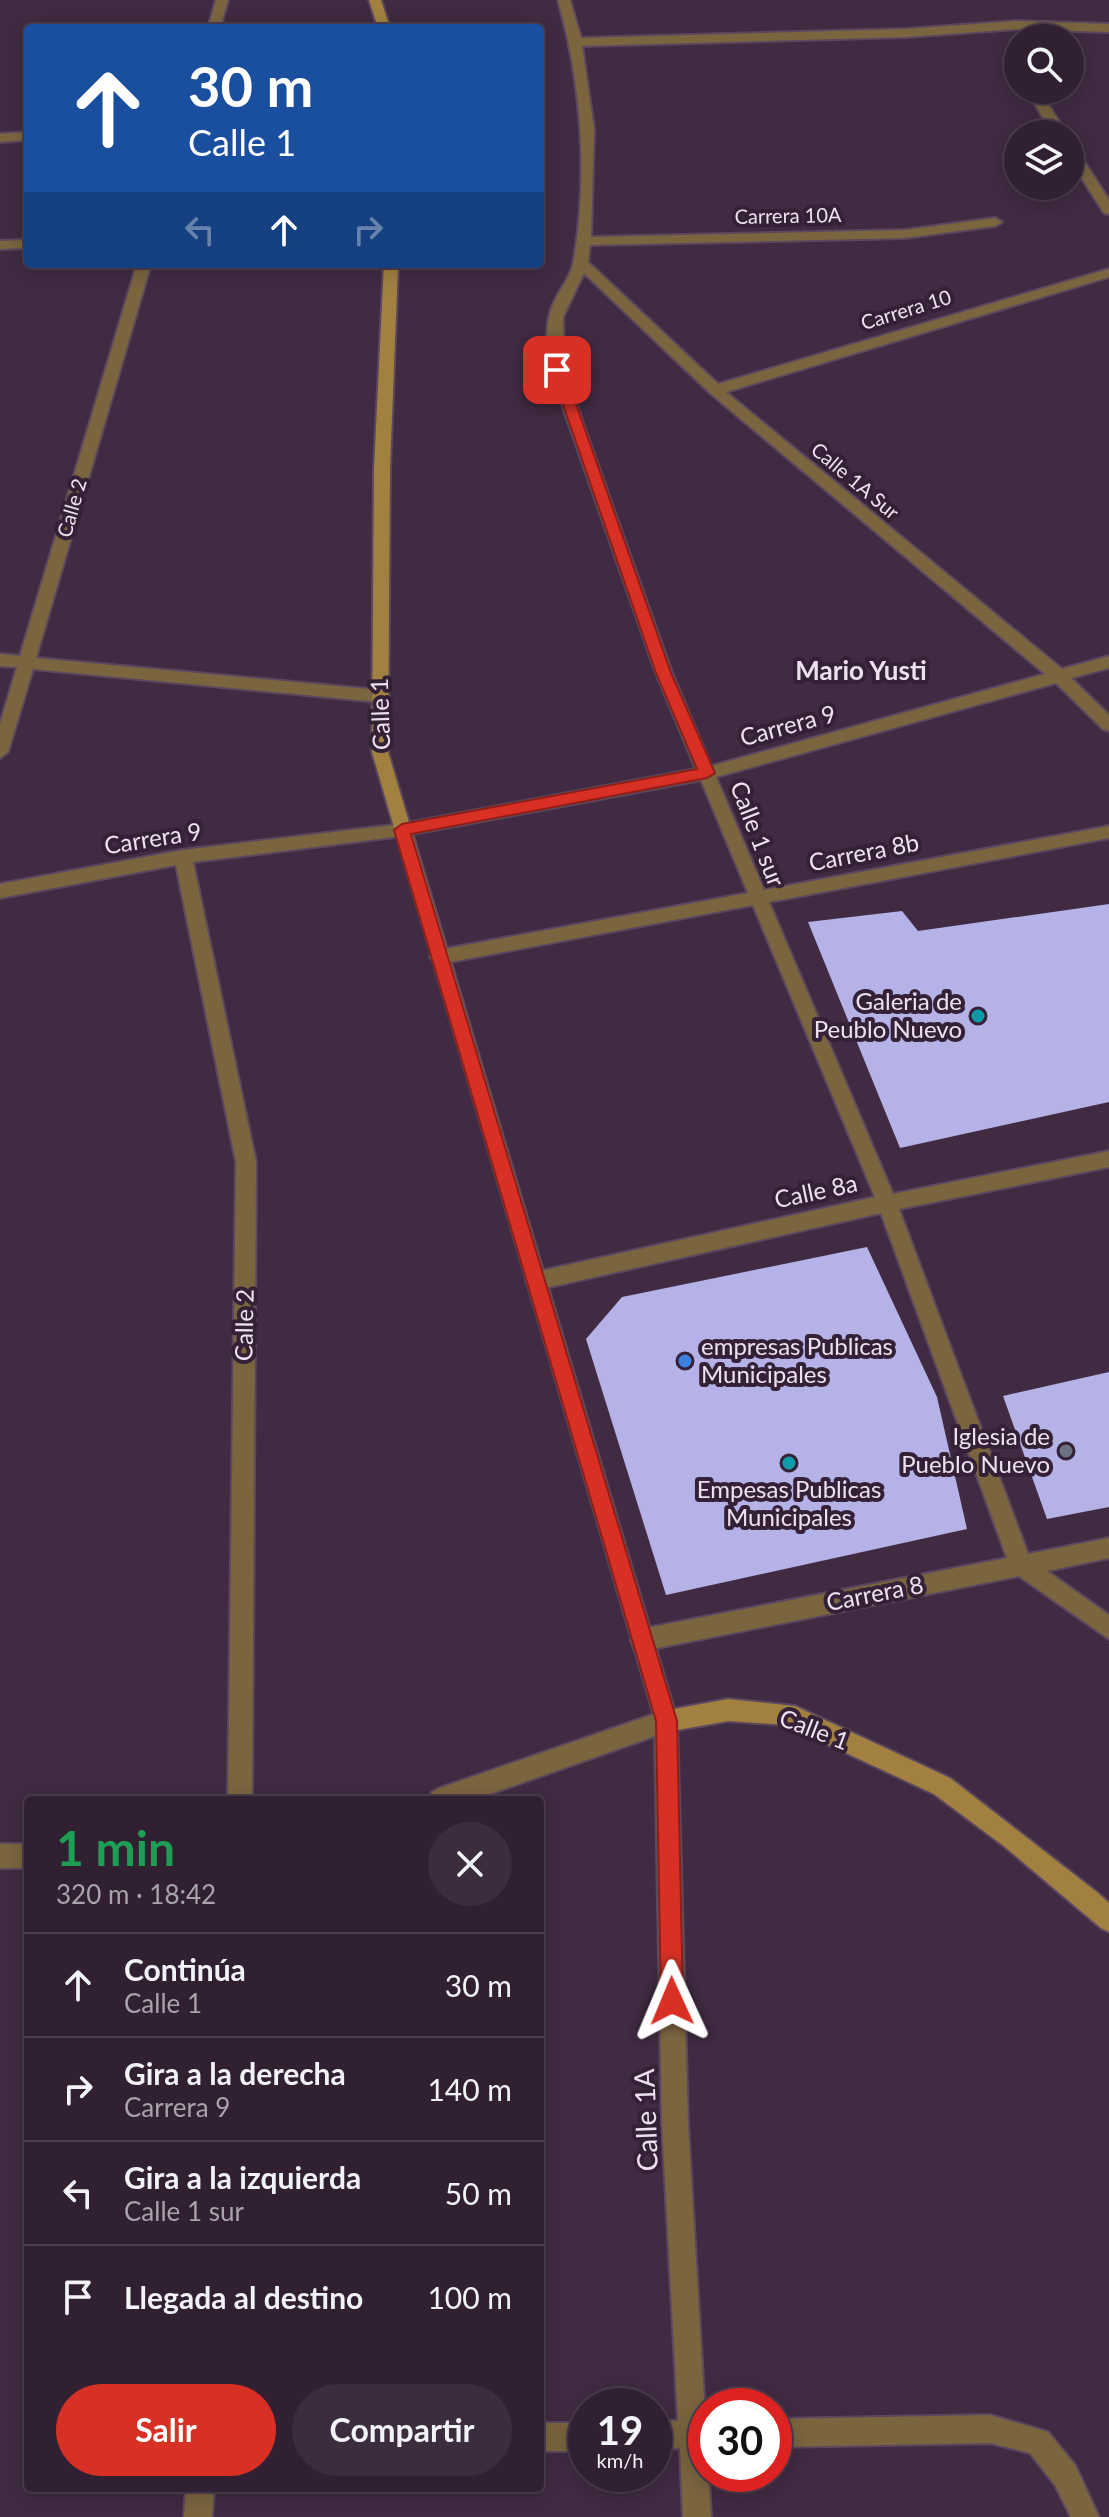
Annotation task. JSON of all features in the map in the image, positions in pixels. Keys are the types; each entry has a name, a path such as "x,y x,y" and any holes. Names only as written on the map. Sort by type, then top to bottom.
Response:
{"main road":[{"path":"375,0 383,24"},
{"name":"Calle 1","path":"391,268 382,469 380,752 666,1721 728,1710 787,1714 942,1786 1013,1839 1109,1920"}],"street":[{"path":"215,24 222,0"},
{"name":"Calle 1 sur","path":"564,0 577,42 586,92 590,151 581,263 558,310 553,347 557,370 664,673 756,898 887,1203 1021,1565"},
{"path":"577,42 906,33 1017,25 1109,28"},
{"path":"0,138 24,136"},
{"path":"1084,172 1109,210"},
{"name":"Carrera 10A","path":"581,241 905,234 995,222"},
{"path":"0,245 24,244"},
{"name":"Calle 1A Sur","path":"581,263 715,390 1060,677 1109,725"},
{"name":"Calle 2","path":"0,752 143,268"},
{"name":"Carrera 10","path":"715,390 1109,273"},
{"path":"0,660 379,696"},
{"name":"Carrera 9","path":"0,891 183,857 402,830 707,773 1109,662"},
{"name":"Carrera 8b","path":"439,957 1109,832"},
{"name":"Calle 2","path":"183,857 246,1162 240,1796"},
{"name":"Calle 8a","path":"536,1281 887,1203 1109,1159"},
{"name":"Carrera 8","path":"642,1640 1109,1548"},
{"path":"1021,1565 1109,1628"},
{"path":"451,1796 666,1721"},
{"name":"Calle 1A","path":"666,1721 675,2124 696,2388"},
{"path":"0,1856 24,1856"},
{"path":"792,2433 990,2429 1038,2442 1065,2475 1085,2517"},
{"path":"544,2437 568,2437"},
{"path":"198,2517 200,2492"},
{"name":"Calle 1A","path":"697,2517 698,2492"}],"building":[{"name":"Galeria de Peublo Nuevo","path":"1109,904 1109,1102 900,1148 808,922 902,911 918,931"},
{"name":"Empesas Publicas Municipales","path":"867,1247 937,1397 967,1529 666,1595 586,1339 622,1297"},
{"name":"Iglesia de Pueblo Nuevo","path":"1109,1372 1109,1507 1047,1519 1003,1396"}],"place":[{"name":"Galeria de Peublo Nuevo","path":"978,1016"},
{"name":"empresas Publicas Municipales","path":"685,1361"},
{"name":"Iglesia de Pueblo Nuevo","path":"1066,1451"},
{"name":"Empesas Publicas Municipales","path":"789,1463"}],"district":[{"name":"Mario Yusti","path":"861,671"}],"route":[{"path":"557,370 664,673 707,773 402,830 666,1721 672,2001"}]}
